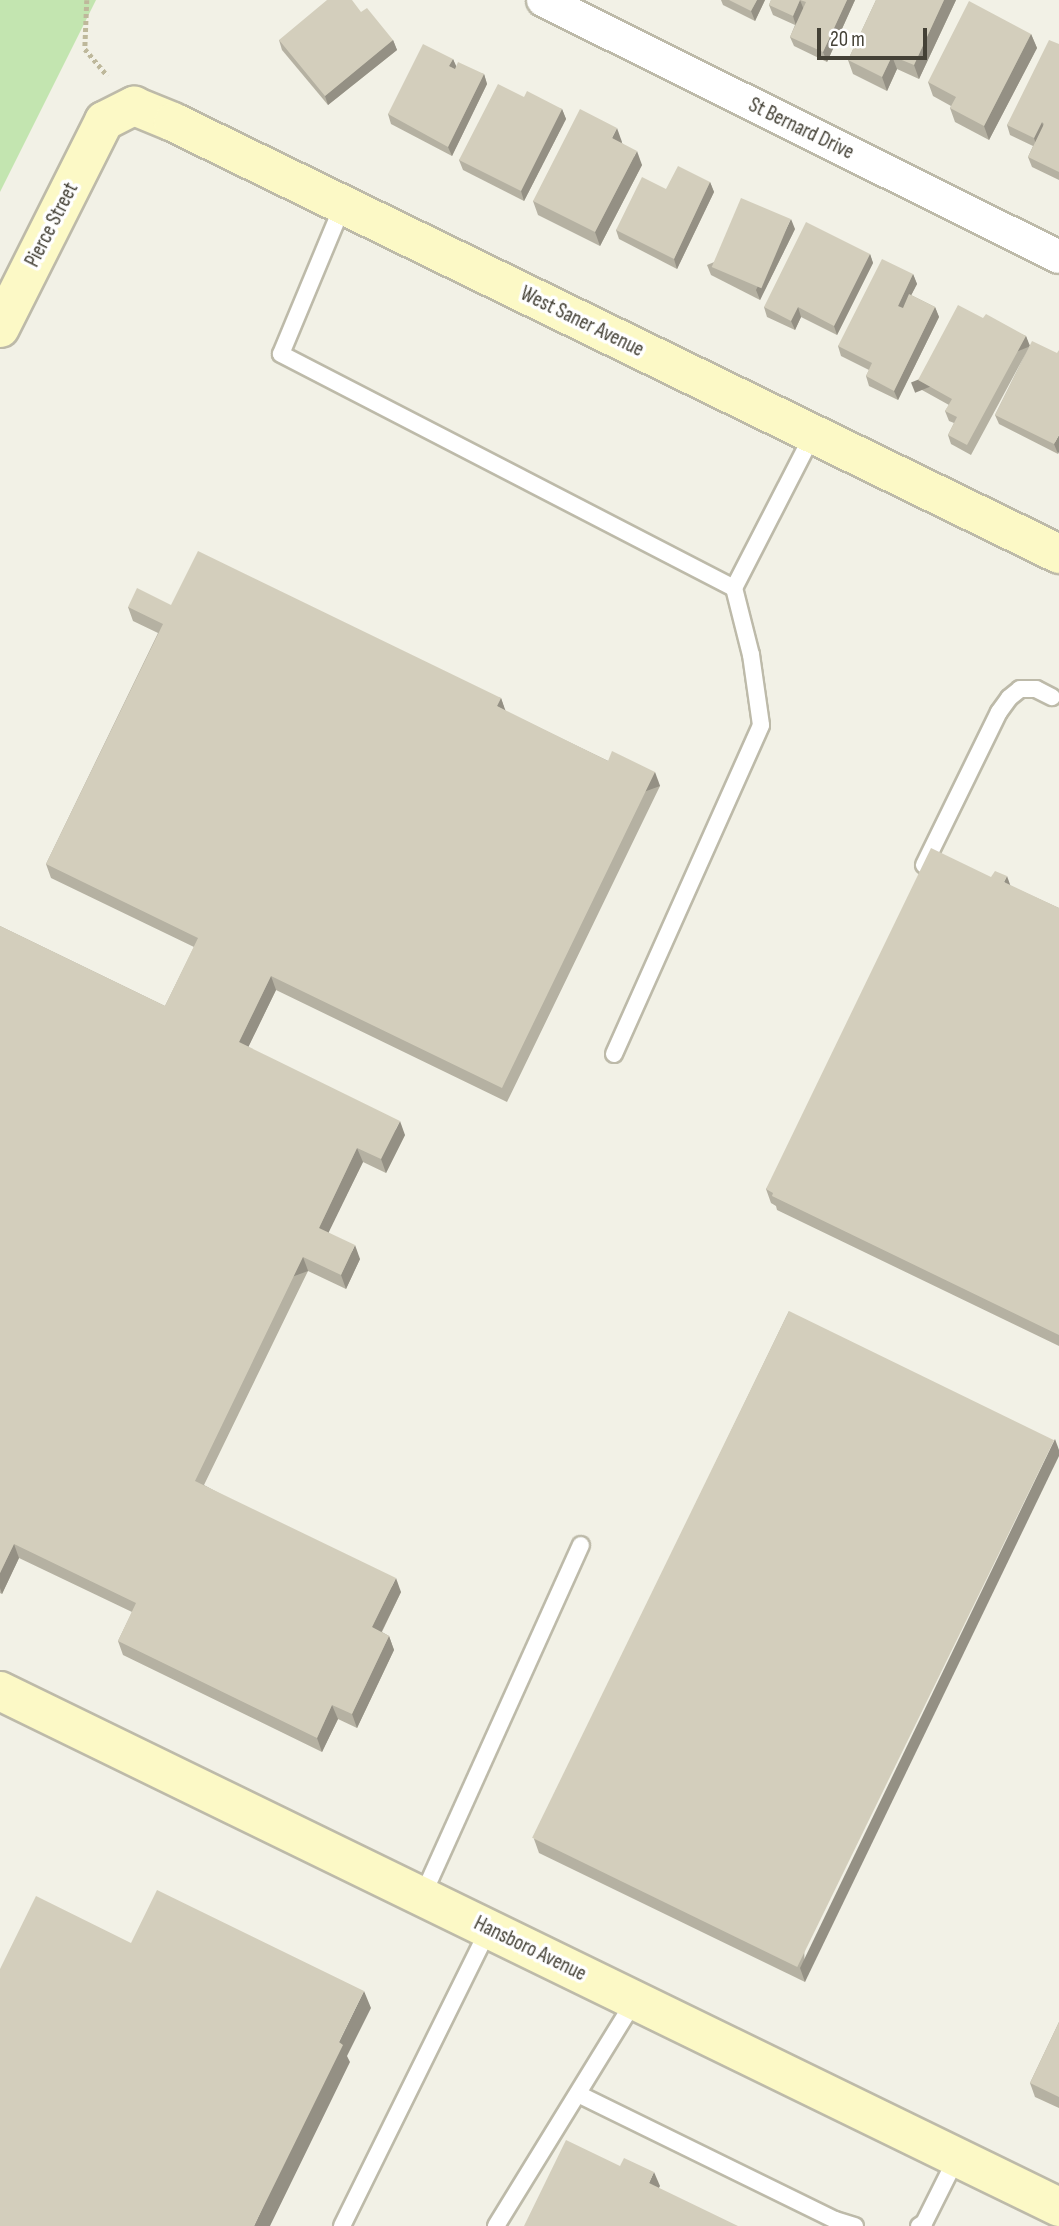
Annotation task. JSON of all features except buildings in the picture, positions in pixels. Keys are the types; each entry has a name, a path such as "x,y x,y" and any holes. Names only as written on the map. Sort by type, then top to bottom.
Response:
{"street":[{"name":"St Bernard Drive","path":"543,0 1059,257"},
{"name":"West Saner Avenue","path":"119,114 173,122 1059,554"},
{"name":"Pierce Street","path":"0,328 119,114"},
{"name":"Hansboro Avenue","path":"0,1691 1059,2207"}],"lane":[{"path":"343,205 281,354 734,588"},
{"path":"614,1054 761,725 751,655 734,588 813,434"},
{"path":"914,886 1004,705 1020,689 1036,689 1055,699 1059,681"},
{"path":"422,1897 581,1545"},
{"path":"342,2226 489,1929"},
{"path":"496,2226 635,2000"},
{"path":"578,2094 835,2220 855,2226"},
{"path":"919,2226 924,2223 957,2157"}],"path":[{"path":"87,0 85,49 119,114"}],"green space":[{"path":"0,0 96,0 0,192"}]}
